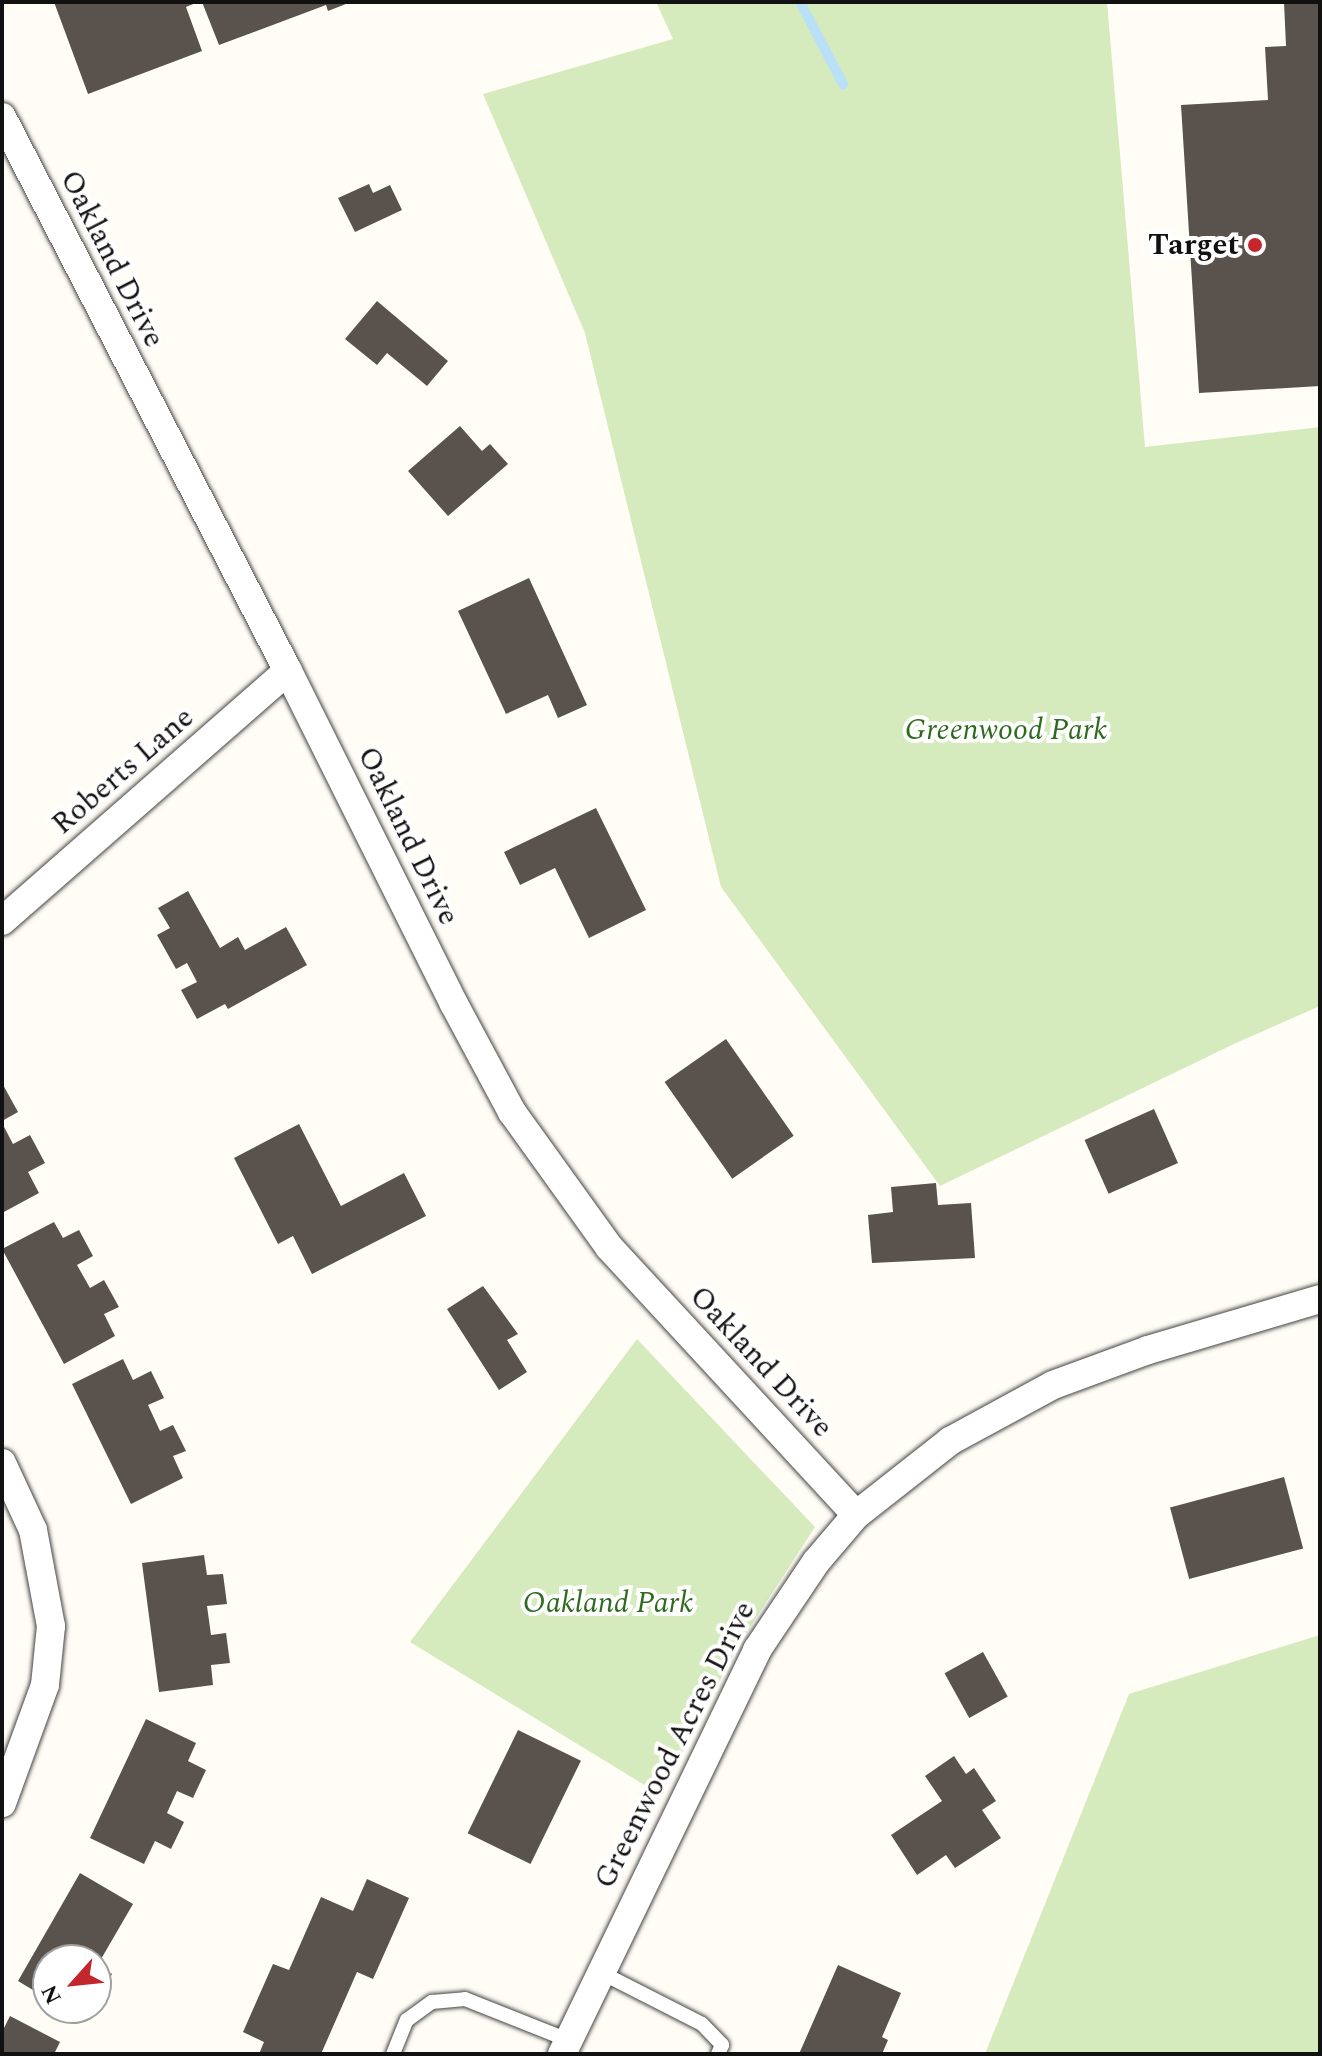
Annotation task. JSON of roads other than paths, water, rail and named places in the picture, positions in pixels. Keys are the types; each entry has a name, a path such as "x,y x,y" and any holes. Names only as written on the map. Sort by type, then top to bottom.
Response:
{"street":[{"name":"Oakland Drive","path":"2,117 288,671 454,1004 533,1146 609,1247 856,1515"},
{"name":"Roberts Lane","path":"2,921 288,671"},
{"name":"Greenwood Acres Drive","path":"565,2047 757,1650 825,1548 856,1515 950,1441 1053,1385 1148,1350 1320,1299"},
{"path":"2,1463 33,1530 51,1626 45,1685 2,1803"}],"lane":[{"path":"600,1972 702,2024 722,2045 718,2054"},
{"path":"393,2054 407,2020 432,2002 465,1999 565,2047"}],"waterway":[{"path":"800,2 843,84"}],"place":[{"name":"Target","path":"1255,245"}],"park label":[{"name":"Greenwood Park","path":"1006,730"},
{"name":"Oakland Park","path":"608,1603"}]}
